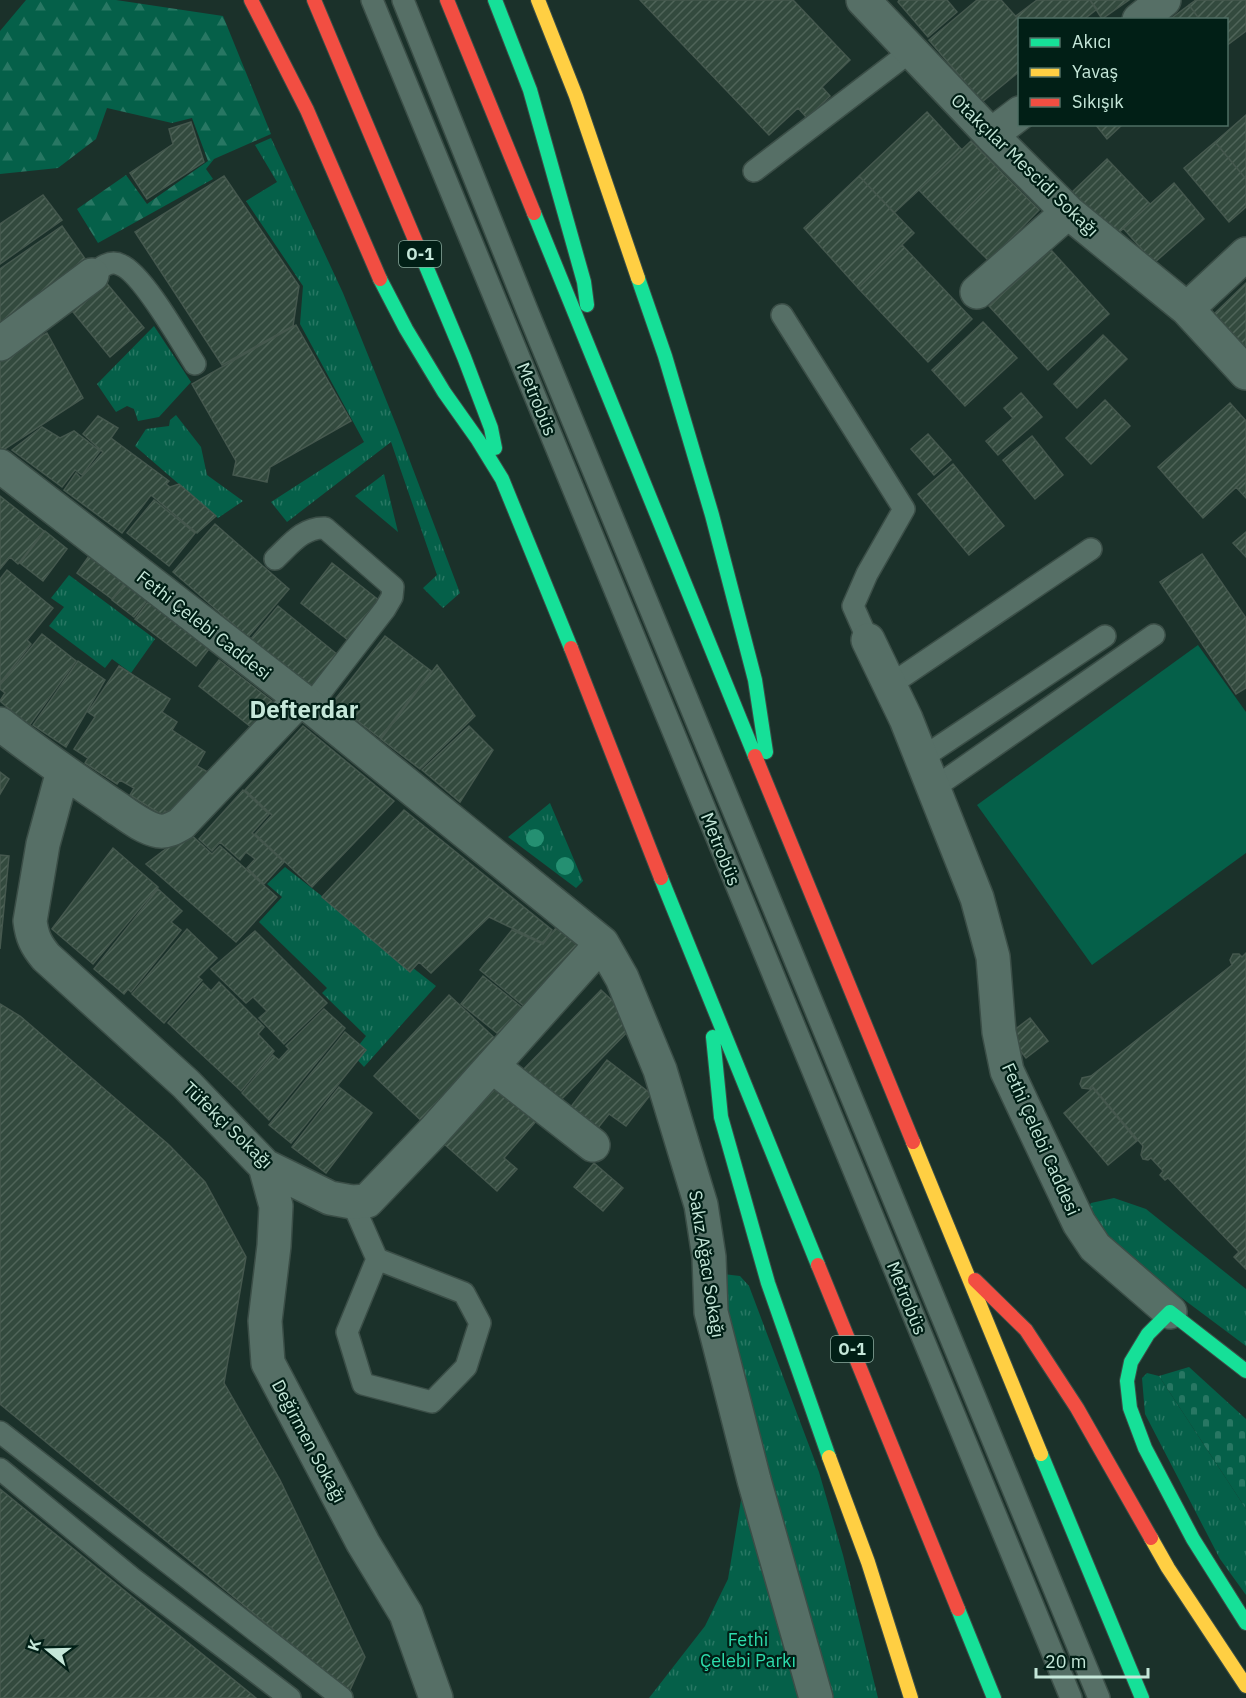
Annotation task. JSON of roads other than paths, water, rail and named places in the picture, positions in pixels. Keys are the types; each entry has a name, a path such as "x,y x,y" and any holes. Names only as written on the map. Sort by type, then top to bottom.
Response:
{"main road":[{"path":"251,0 307,110 382,283 406,329 444,392 502,479"},
{"name":"O-1","path":"314,0 464,357 491,428 502,479 577,662 709,999 994,1698"},
{"path":"447,0 774,805 1142,1698"},
{"path":"495,0 530,90 584,282 596,363"},
{"path":"538,0 576,96 657,334 712,515 755,680 774,805"},
{"path":"709,999 721,1117 768,1283 819,1431 868,1562 911,1698"},
{"path":"965,1269 1026,1330 1077,1408 1168,1568 1246,1686"},
{"path":"1170,1312 1154,1326 1137,1352 1127,1379 1128,1400 1134,1423 1147,1451 1203,1557 1246,1623"},
{"name":"Fethi Çelebi Caddesi","path":"1170,1312 1246,1371"}],"street":[{"path":"1142,18 1164,0"},
{"name":"Otakçılar Mescidi Sokağı","path":"875,4 911,51 1068,212 1187,309 1246,373"},
{"path":"991,135 1018,115"},
{"path":"977,292 1068,212"},
{"path":"1187,309 1246,254"},
{"path":"0,344 92,275"},
{"name":"Fethi Çelebi Caddesi","path":"0,466 305,703 602,943"},
{"name":"Fethi Çelebi Caddesi","path":"868,640 922,758 977,898 993,957 999,1032 1007,1071 1079,1223 1095,1246 1170,1312"},
{"path":"0,724 63,771 149,828 161,832 172,830 181,824 305,703"},
{"name":"Tüfekçi Sokağı","path":"63,771 43,844 30,921 31,933 36,945 46,957 186,1084 265,1166 315,1192 330,1198 352,1202"},
{"path":"352,1202 367,1202 434,1131 602,943"},
{"name":"Sakız Ağacı Sokağı","path":"602,943 622,978 660,1070 701,1204 709,1257 711,1312 754,1480 816,1698"},
{"path":"492,1066 592,1145"},
{"name":"Değirmen Sokağı","path":"265,1166 276,1206 274,1246 265,1321 268,1363 363,1543 406,1614 436,1698"}],"lane":[{"name":"Metrobüs","path":"372,0 1071,1698"},
{"name":"Metrobüs","path":"403,0 527,310 1099,1698"},
{"path":"754,171 911,51"},
{"path":"92,275 111,263 121,264 129,270 146,290 195,364"},
{"path":"782,315 904,509 867,574 853,606 868,640"},
{"path":"275,560 305,532 314,527 325,528 393,587 392,597 385,609 305,703"},
{"path":"890,685 1091,549"},
{"path":"934,788 1154,635"},
{"path":"922,758 1105,636"},
{"path":"352,1202 377,1259 464,1293 480,1323 466,1367 432,1402 363,1384 347,1332 377,1259"},
{"path":"0,1432 342,1698"},
{"path":"0,1469 132,1578 290,1698"}],"district":[{"name":"Defterdar","path":"304,709"}],"park label":[{"name":"Fethi Çelebi Parkı","path":"748,1649"}]}
